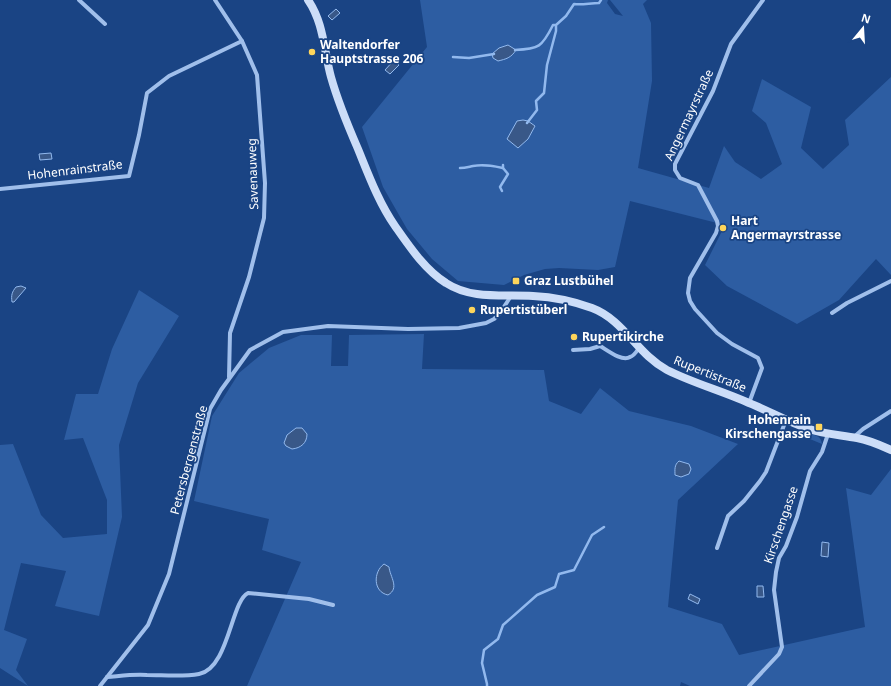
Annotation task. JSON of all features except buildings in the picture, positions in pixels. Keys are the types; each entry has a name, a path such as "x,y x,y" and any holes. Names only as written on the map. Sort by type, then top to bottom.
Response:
{"main road":[{"name":"Rupertistraße","path":"308,0 314,8 318,18 331,76 346,121 385,211 425,264 446,283 461,291 480,295 532,296 557,299 592,308 616,322 639,348 653,361 685,378 749,403 808,429 828,434 867,440 891,450"}],"street":[{"path":"79,0 105,24"},
{"name":"Savenauweg","path":"215,0 242,41 257,75 265,183 264,218 249,277 230,333 229,377"},
{"name":"Angermayrstraße","path":"749,403 762,368 760,362 754,355 732,344 717,333 695,309 690,301 688,293 690,278 718,226 717,221 698,185 680,178 675,170 675,164 713,91 731,44 763,0"},
{"name":"Hohenrainstraße","path":"0,189 129,176 147,93 170,76 242,41"},
{"path":"832,313 847,303 891,280"},
{"name":"Petersbergenstraße","path":"100,686 148,625 169,574 210,409 229,377 250,350 283,332 328,326 459,328 486,323 500,314 511,296"},
{"path":"573,350 590,349 600,346 621,358 628,358 639,348"},
{"path":"854,437 863,429 891,411"},
{"path":"717,548 728,516 744,501 766,472 786,420"},
{"name":"Kirschengasse","path":"749,686 779,654 782,647 774,590 779,558 786,546 797,517 810,471 822,452 828,434"},
{"path":"107,677 145,674 165,676 199,674 207,671 215,663 228,638 241,598 248,593 309,599 333,605"}],"shaded area":[{"path":"420,0 608,0 607,3 615,14 623,16 610,0 647,0 643,4 651,23 652,81 638,168 709,188 724,146 735,162 761,179 782,164 766,123 752,111 762,79 811,107 801,148 823,169 849,145 845,120 891,77 891,275 876,259 839,300 797,324 727,286 705,265 725,225 630,201 615,267 598,270 559,268 545,269 524,275 504,285 458,281 432,259 407,229 383,187 362,127 427,47"},
{"path":"336,9 340,13 332,20 328,16"},
{"path":"508,45 516,50 512,55 506,59 498,61 493,58 492,54 499,48"},
{"path":"394,60 399,65 390,74 385,70"},
{"path":"517,121 528,121 535,126 528,139 518,148 507,139"},
{"path":"51,153 52,159 40,160 39,154"},
{"path":"21,286 26,288 14,302 12,302 14,290 16,287"},
{"path":"139,290 179,316 138,383 119,445 122,517 99,616 55,606 66,571 21,563 4,630 27,639 16,670 28,686 0,668 0,445 13,444 41,515 63,538 107,534 107,500 83,438 64,440 76,394 98,394 112,349"},
{"path":"424,334 422,369 544,370 549,401 581,414 600,388 629,411 691,426 738,444 678,500 668,607 722,624 739,655 865,627 846,488 871,495 891,469 891,686 690,686 681,682 680,686 247,686 301,562 262,550 269,519 194,501 212,416 239,373 269,348 301,335 332,335 331,366 348,366 349,335"},
{"path":"296,428 302,428 307,434 307,437 303,444 298,448 292,449 284,443 287,435"},
{"path":"807,433 819,437 822,444 805,437"},
{"path":"679,461 689,464 691,469 689,474 681,477 675,475 675,469"},
{"path":"822,542 829,543 828,557 821,556"},
{"path":"384,564 389,567 394,586 392,592 388,595 380,590 376,581 378,572"},
{"path":"757,586 763,586 764,597 757,597"},
{"path":"690,594 700,599 698,604 688,599"}],"waterway":[{"path":"527,123 537,110 536,101 544,93 547,65 556,31 556,25 566,16 574,4 599,3 601,0"},
{"path":"515,50 530,49 539,45 546,38 553,25 555,25"},
{"path":"453,57 469,58 494,54"},
{"path":"460,168 481,165 503,168"},
{"path":"502,191 500,187 508,174 503,168 503,165"},
{"path":"487,686 482,663 484,650 498,639 503,625 537,595 555,587 559,574 574,570 592,535 604,527"}],"place":[{"name":"Waltendorfer Hauptstrasse 206","path":"312,52"},
{"name":"Hart Angermayrstrasse","path":"723,228"},
{"name":"Graz Lustbühel","path":"516,281"},
{"name":"Rupertistüberl","path":"472,310"},
{"name":"Rupertikirche","path":"574,337"},
{"name":"Hohenrain Kirschengasse","path":"819,427"}]}
